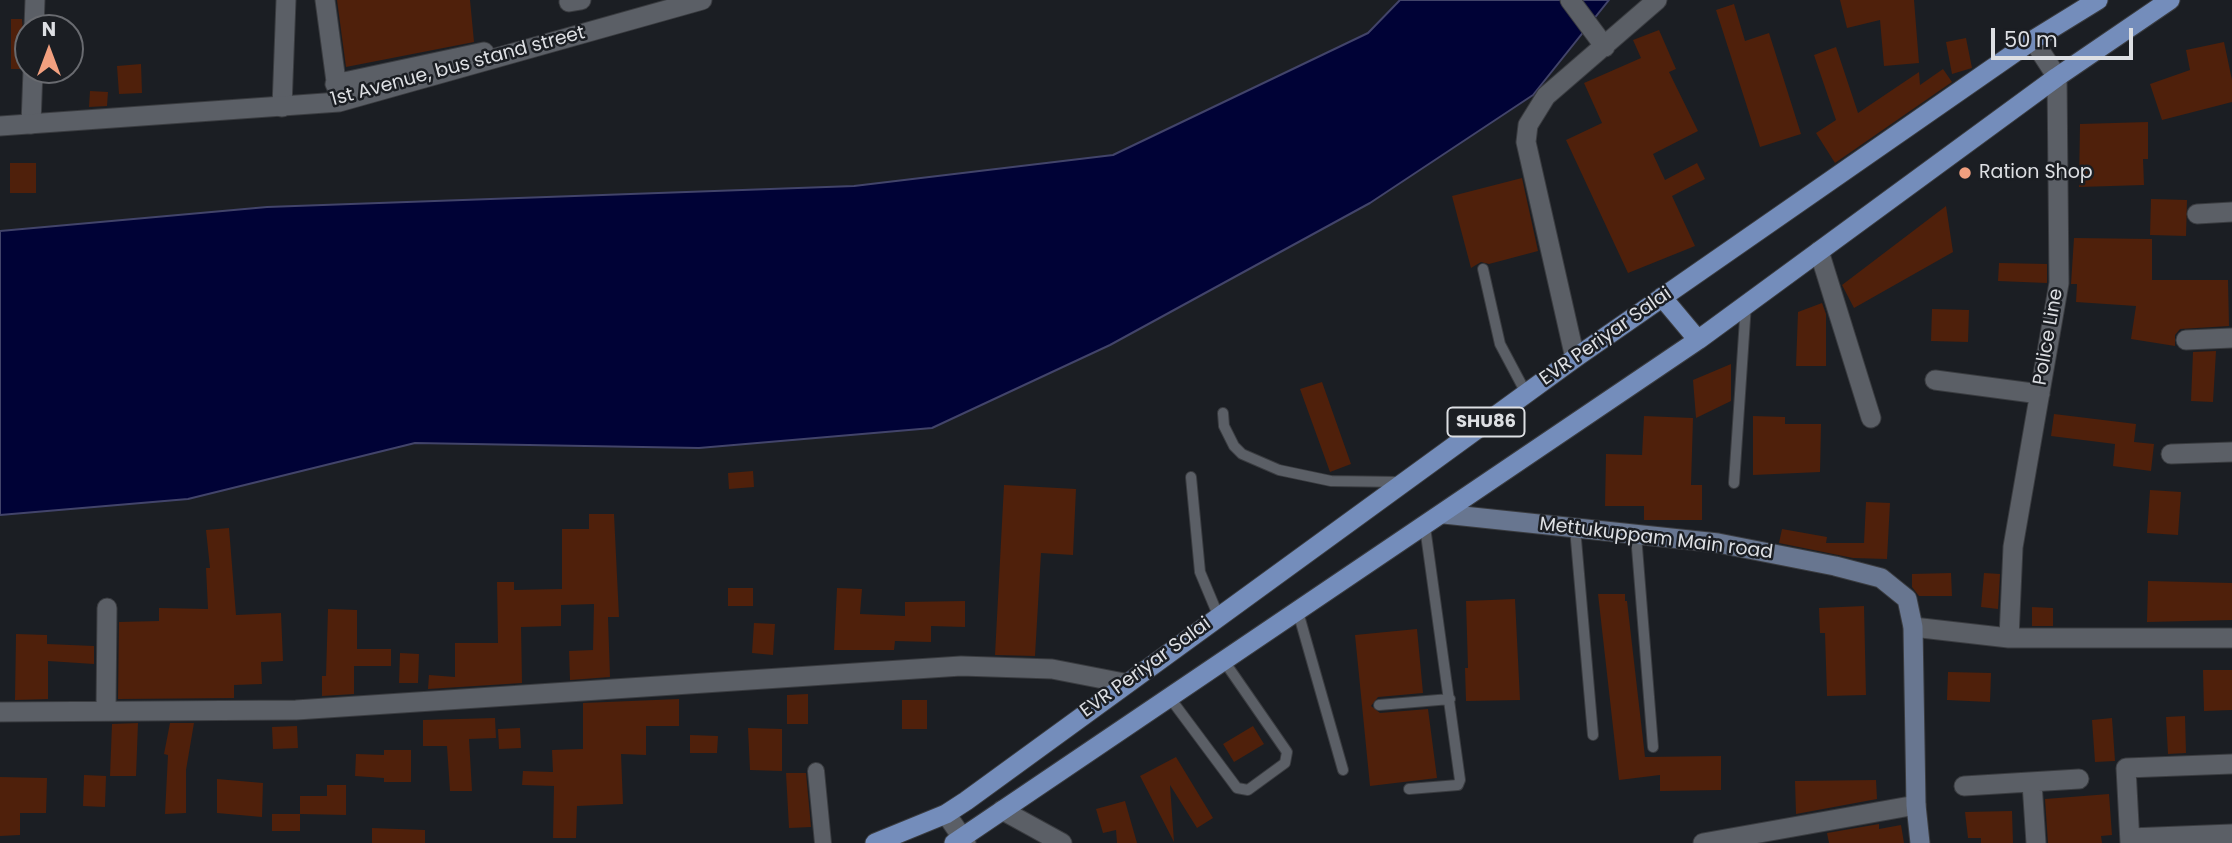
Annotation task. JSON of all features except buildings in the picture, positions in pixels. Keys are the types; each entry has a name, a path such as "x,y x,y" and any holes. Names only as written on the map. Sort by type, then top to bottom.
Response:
{"main road":[{"name":"EVR Periyar Salai","path":"875,843 946,814 1575,358 2033,40 2098,0"},
{"name":"EVR Periyar Salai","path":"961,841 1002,810 1426,527 1698,340 2057,77 2171,0"},
{"path":"1662,297 1698,340"},
{"name":"Mettukuppam Main road","path":"1444,514 1718,543 1835,566 1881,579 1906,599 1913,627 1916,805 1920,843"}],"street":[{"path":"282,107 286,0"},
{"path":"325,0 337,91 484,52"},
{"name":"1st Avenue, bus stand street","path":"0,126 282,107 702,0"},
{"path":"1570,0 1605,47"},
{"path":"1575,358 1526,142 1528,125 1546,96 1657,0"},
{"path":"2033,40 2057,77"},
{"name":"Police Line","path":"2009,638 2013,547 2059,284 2057,77"},
{"path":"31,124 32,84"},
{"path":"2197,214 2232,212"},
{"path":"1819,251 1871,418"},
{"path":"2186,340 2232,338"},
{"path":"1935,380 2040,394"},
{"path":"2171,453 2232,452"},
{"path":"106,710 107,608"},
{"path":"1913,627 2009,638 2232,638"},
{"path":"0,712 296,710 961,666 1052,669 1124,683"},
{"path":"2232,764 2126,768 2130,840 2232,834"},
{"path":"816,771 822,843"},
{"path":"1964,786 2080,779"},
{"path":"2032,783 2036,843"},
{"path":"1703,843 1749,839 1916,805"},
{"path":"1002,810 1062,843"},
{"path":"946,814 961,841"}],"lane":[{"path":"1483,269 1500,344 1526,393"},
{"path":"1734,484 1746,304"},
{"path":"1223,413 1227,436 1234,446 1242,454 1279,470 1331,481 1403,482"},
{"path":"1191,478 1200,572 1218,615"},
{"path":"1409,789 1458,785 1450,699 1426,527"},
{"path":"1575,528 1593,735"},
{"path":"1636,535 1653,747"},
{"path":"1298,612 1343,770"},
{"path":"1170,698 1237,788 1248,790 1285,763 1287,752 1224,661"},
{"path":"1379,705 1450,699"}],"shaded area":[{"path":"1400,0 1609,0 1533,95 1370,203 1110,345 932,428 699,448 415,443 188,499 0,515 0,231 267,207 854,186 1113,155 1368,33"}],"place":[{"name":"Ration Shop","path":"1965,173"}]}
